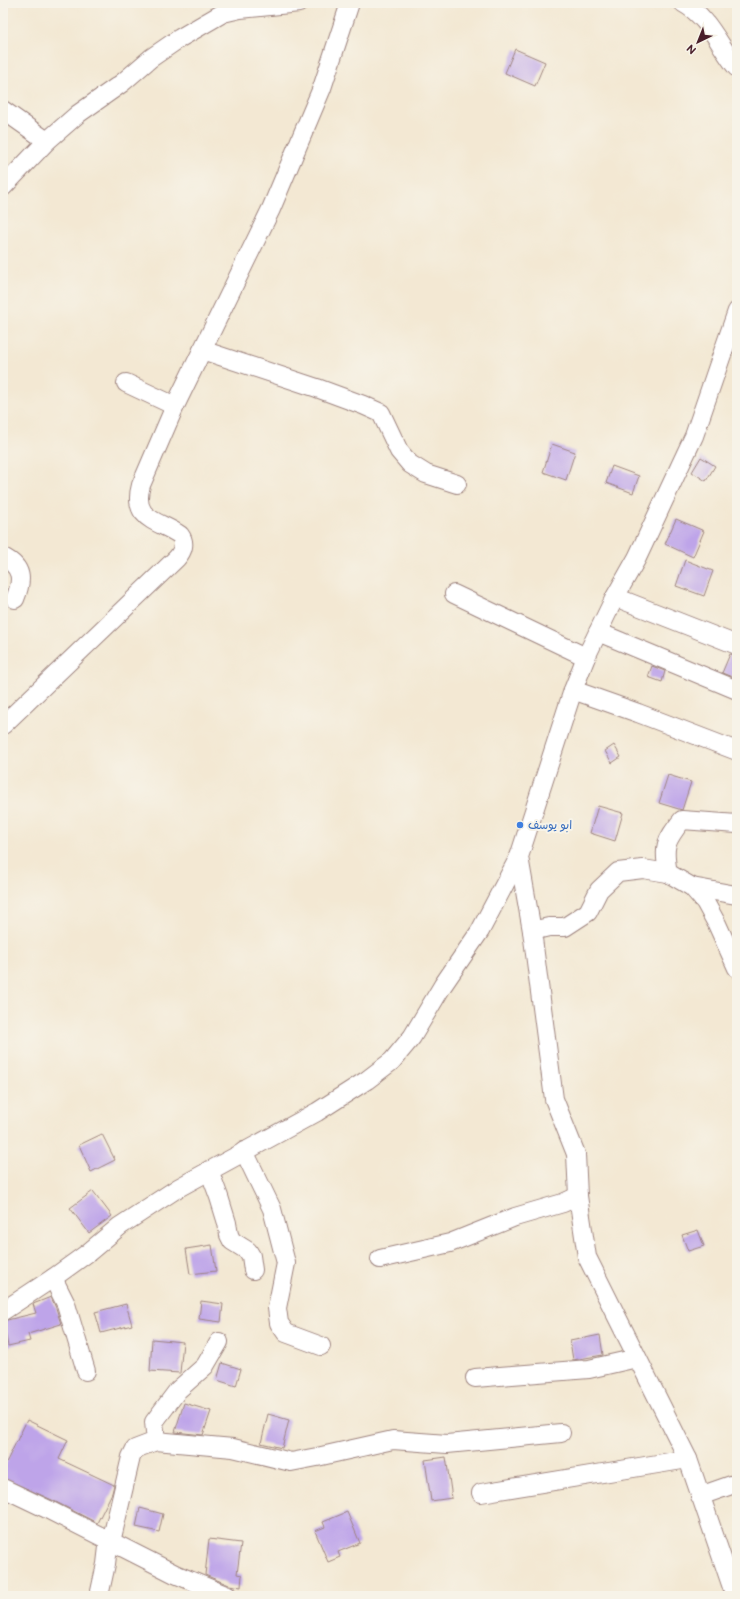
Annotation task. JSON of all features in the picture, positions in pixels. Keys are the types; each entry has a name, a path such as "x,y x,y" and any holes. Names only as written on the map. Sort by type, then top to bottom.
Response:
{"street":[{"path":"3,187 47,141 78,114 122,83 151,58 221,8 240,9 299,3"},
{"path":"3,725 177,558 182,551 184,543 181,536 146,517 140,506 139,499 141,485 175,406 271,209 322,88 350,3"},
{"path":"683,3 699,15 711,28 737,68"},
{"path":"3,110 47,141"},
{"path":"3,1311 89,1252 120,1226 178,1188 340,1098 380,1070 403,1049 421,1024 443,985 480,931 519,857 573,690 586,657 637,558 694,436 737,311"},
{"path":"202,350 318,388 380,413 399,451 410,464 426,474 457,484"},
{"path":"126,383 175,406"},
{"path":"3,557 13,562 20,574 19,589 15,599"},
{"path":"454,594 586,657"},
{"path":"616,597 737,646"},
{"path":"598,632 737,690"},
{"path":"573,690 737,751"},
{"path":"668,873 665,855 668,837 682,820 737,824"},
{"path":"519,857 532,931 554,1100 576,1154 578,1196 587,1257 688,1459 735,1596"},
{"path":"532,931 549,926 565,927 588,912 599,890 618,872 643,869 668,873 692,887 705,902 737,968"},
{"path":"692,887 736,895"},
{"path":"244,1151 272,1209 286,1263 277,1308 279,1323 286,1333 321,1346"},
{"path":"209,1170 227,1223 229,1235 232,1241 248,1251 251,1256 253,1270"},
{"path":"380,1259 450,1243 515,1217 578,1196"},
{"path":"53,1278 66,1304 86,1371"},
{"path":"156,1441 154,1422 178,1390 205,1366 219,1342"},
{"path":"475,1378 589,1368 637,1358"},
{"path":"98,1596 106,1564 108,1548 111,1542 131,1457 135,1449 156,1441 233,1448 291,1462 317,1458 393,1440 447,1444 561,1433"},
{"path":"481,1493 688,1459"},
{"path":"700,1496 737,1483"},
{"path":"3,1488 47,1508 175,1574 228,1596"}],"building":[{"path":"515,49 545,62 535,86 505,73"},
{"path":"552,444 575,452 566,480 543,472"},
{"path":"701,457 715,466 706,481 692,472"},
{"path":"612,466 639,476 633,493 606,483"},
{"path":"676,519 704,531 693,557 665,544"},
{"path":"685,560 713,571 704,596 676,586"},
{"path":"730,654 737,655 737,679 722,673"},
{"path":"652,666 665,671 662,682 648,677"},
{"path":"614,745 621,757 612,763 605,751"},
{"path":"668,775 691,782 682,810 659,803"},
{"path":"598,806 623,813 615,841 590,833"},
{"path":"102,1134 115,1160 91,1172 79,1145"},
{"path":"93,1191 112,1216 89,1233 70,1208"},
{"path":"698,1230 704,1246 688,1251 682,1235"},
{"path":"212,1245 216,1271 190,1274 186,1249"},
{"path":"51,1297 61,1324 28,1334 30,1341 8,1346 3,1321 36,1313 33,1304"},
{"path":"201,1301 223,1304 221,1322 199,1319"},
{"path":"126,1304 132,1325 101,1333 95,1312"},
{"path":"600,1335 603,1355 573,1360 570,1341"},
{"path":"152,1339 183,1342 180,1373 150,1371"},
{"path":"222,1363 241,1369 236,1386 217,1380"},
{"path":"184,1403 211,1411 203,1435 175,1432"},
{"path":"268,1414 289,1420 282,1448 261,1443"},
{"path":"27,1420 68,1440 59,1459 114,1485 112,1493 97,1523 52,1500 3,1478 3,1469"},
{"path":"446,1457 452,1498 431,1501 425,1460"},
{"path":"140,1508 163,1514 159,1532 136,1527"},
{"path":"347,1512 360,1543 338,1552 340,1557 328,1562 315,1531 325,1527 323,1522"},
{"path":"209,1539 241,1543 237,1574 242,1575 241,1587 229,1585 205,1575"}],"place":[{"name":"ابو يوسف","path":"520,825"}]}
